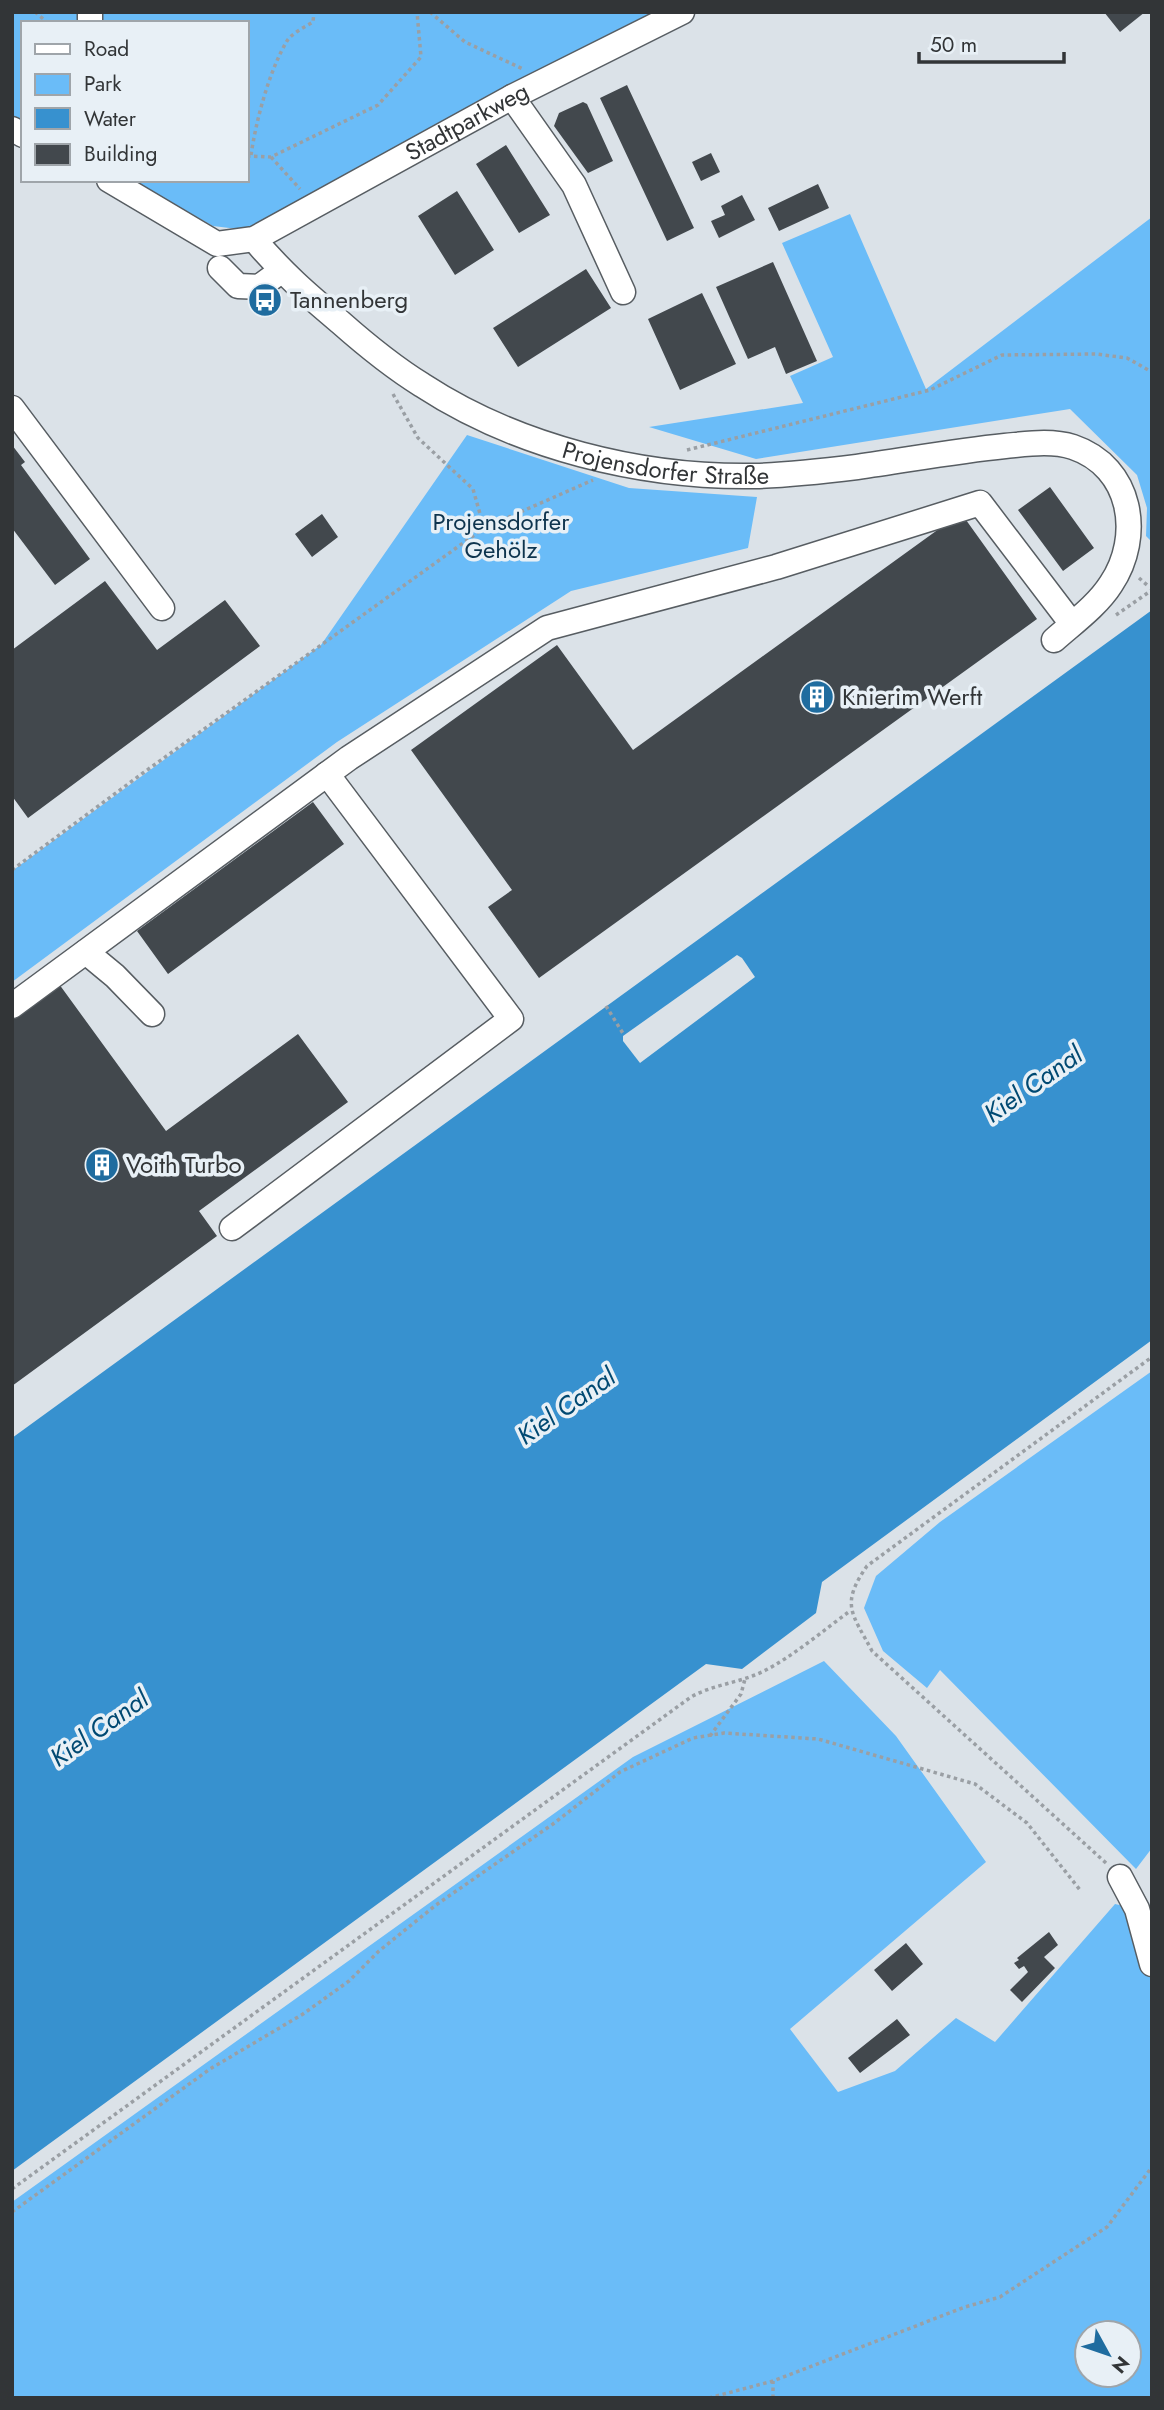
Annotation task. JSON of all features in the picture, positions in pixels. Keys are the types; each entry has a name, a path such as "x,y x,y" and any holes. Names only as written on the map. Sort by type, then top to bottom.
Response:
{"street":[{"name":"Stadtparkweg","path":"254,239 512,97 682,12"},
{"path":"512,97 574,185 623,292"},
{"path":"112,182 217,244 254,239"},
{"name":"Projensdorfer Straße","path":"254,239 281,271 366,345 422,386 489,421 527,437 597,457 692,473 755,476 856,467 960,450 1058,443 1086,452 1097,459 1114,477 1126,501 1130,529 1125,554 1116,577 1102,596 1063,632 980,503 776,567 547,628 327,774"},
{"path":"220,268 238,286 259,287 281,271"},
{"path":"12,408 162,608"},
{"path":"12,1006 327,774 511,1019 232,1228"},
{"path":"86,952 115,976 152,1014"},
{"path":"1120,1877 1137,1909 1152,1964"}],"path":[{"path":"314,12 313,22 288,39 268,84 249,156 271,157 378,106 421,57 417,12"},
{"path":"430,12 465,42 546,80"},
{"path":"271,157 300,189 300,215"},
{"path":"682,452 930,390 1002,355 1096,354 1126,358 1152,372"},
{"path":"392,392 418,438 473,489 484,527"},
{"path":"12,870 484,527 593,480"},
{"path":"606,1006 624,1035"},
{"path":"1120,1877 872,1651 850,1611 854,1585 867,1566 1152,1357"},
{"path":"12,2189 691,1697 708,1687 745,1679 765,1671 850,1611"},
{"path":"710,1735 741,1693 745,1679"},
{"path":"12,2212 210,2069 303,2014 349,1982 379,1951 436,1905 553,1824 620,1772 693,1738 724,1733 818,1739 975,1784 1027,1823 1080,1890"},
{"path":"709,2398 773,2381 965,2307 1000,2297 1107,2227 1152,2167"},
{"path":"773,2381 773,2398"}],"green space":[{"path":"12,12 664,12 246,230 213,226 135,182 248,182 248,21 21,21 21,119 12,115"},
{"path":"850,214 926,389 1152,217 1152,542 1146,536 1147,508 1137,475 1070,409 756,459 649,427 803,403 790,376 833,357 782,243"},
{"name":"Projensdorfer Gehölz","path":"467,435 629,488 757,497 748,548 571,591 337,742 12,982 12,871 321,645"},
{"path":"1152,1371 1152,1848 1136,1869 940,1670 927,1688 883,1651 864,1608 876,1576 940,1522"},
{"path":"824,1661 896,1736 986,1862 790,2029 838,2092 895,2071 956,2018 995,2042 1115,1904 1137,1909 1152,1964 1152,2398 12,2398 12,2202 633,1757"}],"water":[{"name":"Kiel Canal","path":"1152,610 1152,1340 822,1582 816,1613 742,1669 706,1664 12,2171 12,1438"}],"pier":[{"path":"737,955 755,977 640,1063 623,1041 623,1036"}],"building":[{"path":"1104,12 1145,12 1120,32"},
{"path":"627,85 694,228 667,241 600,98"},
{"path":"583,102 587,104 613,161 588,173 554,126 559,113"},
{"path":"506,145 550,215 519,233 476,164"},
{"path":"711,153 720,172 701,181 692,162"},
{"path":"818,184 829,208 779,231 768,208"},
{"path":"457,191 494,250 455,275 418,216"},
{"path":"742,195 755,220 719,238 711,221 725,215 721,206"},
{"path":"773,262 817,361 786,374 775,347 748,359 716,287"},
{"path":"586,269 611,308 518,367 493,328"},
{"path":"702,293 736,364 680,390 648,319"},
{"path":"12,445 25,462 21,465 90,559 55,585 12,528"},
{"path":"1050,487 1094,548 1063,571 1018,510"},
{"name":"Knierim Werft","path":"961,513 1037,619 539,978 488,907 512,890 411,750 557,645 633,750"},
{"path":"322,514 338,537 312,557 295,534"},
{"path":"105,581 157,650 225,600 260,646 28,818 12,796 12,650"},
{"path":"313,802 344,844 168,974 137,931"},
{"name":"Voith Turbo","path":"59,984 166,1131 298,1034 348,1102 199,1211 217,1236 12,1386 12,1018"},
{"path":"1049,1932 1058,1945 1044,1957 1055,1968 1022,2002 1010,1990 1028,1972 1024,1966 1019,1969 1014,1963"},
{"path":"906,1943 923,1964 892,1991 874,1970"},
{"path":"897,2019 910,2035 860,2073 848,2058"}],"place":[{"name":"Tannenberg","path":"265,300"},
{"name":"Knierim Werft","path":"817,697"},
{"name":"Voith Turbo","path":"102,1165"}]}
